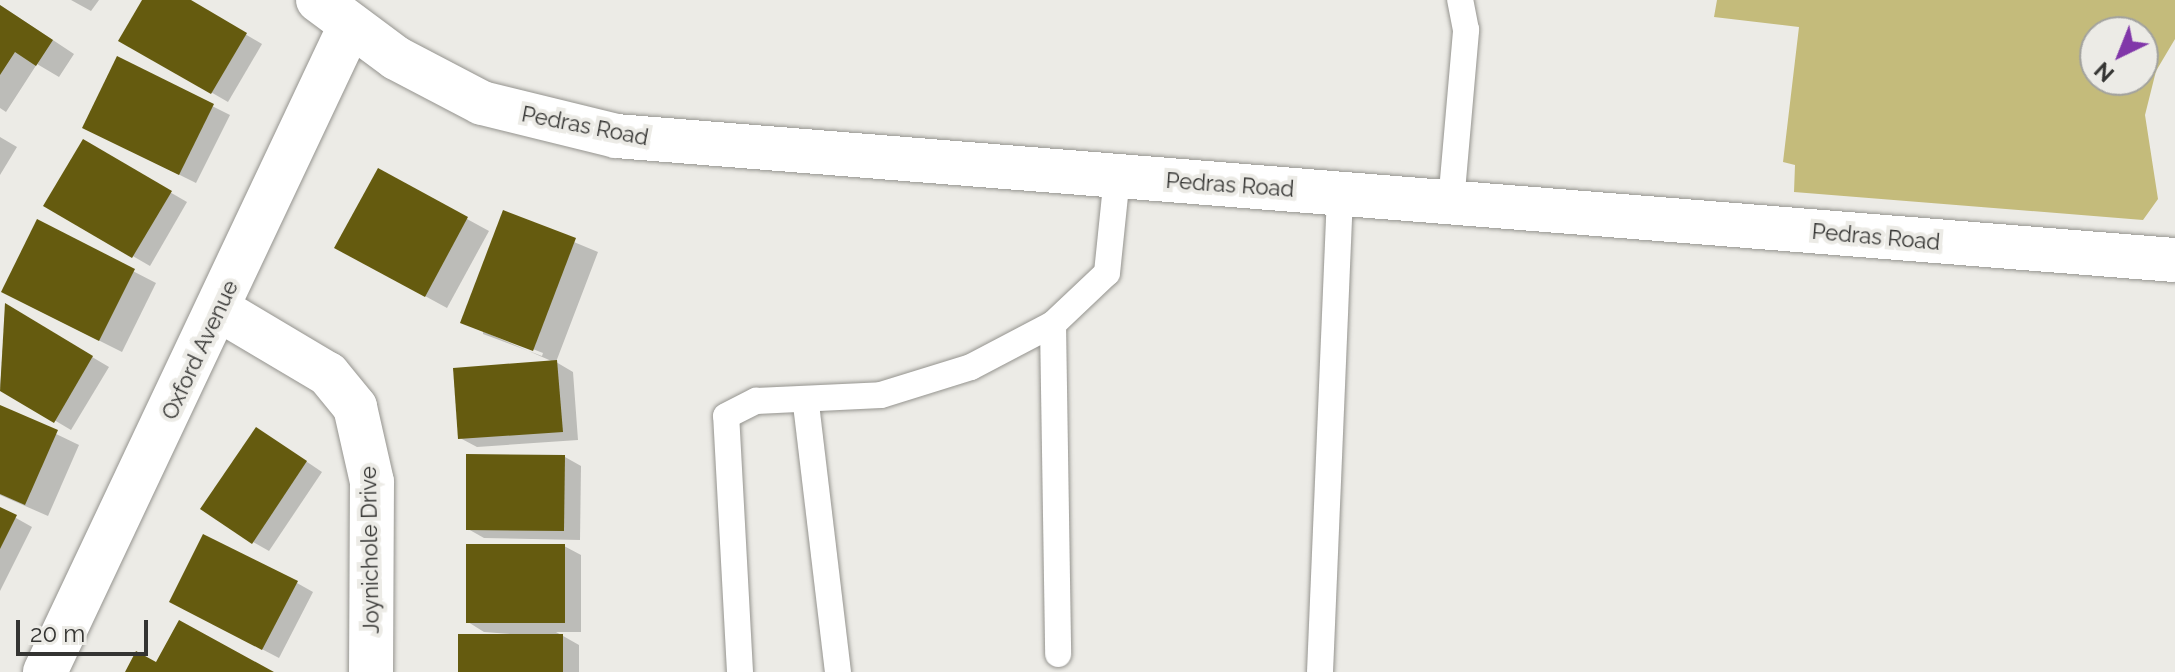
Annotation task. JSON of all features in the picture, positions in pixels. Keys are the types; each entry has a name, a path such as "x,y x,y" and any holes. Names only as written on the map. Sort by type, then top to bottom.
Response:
{"street":[{"name":"Pedras Road","path":"334,13 437,82 547,123 616,136 2175,260"},
{"name":"Oxford Avenue","path":"45,672 220,310 334,13"},
{"name":"Joynichole Drive","path":"220,310 328,374 355,407 372,482 371,672"}],"lane":[{"path":"1451,203 1466,30 1460,0"},
{"path":"740,672 722,428 736,406 806,404 881,395 971,367 1053,324 1107,273 1117,177"},
{"path":"1320,672 1333,274 1340,194"},
{"path":"1053,324 1058,654"},
{"path":"806,404 838,672"}],"shaded area":[{"path":"1717,0 2175,0 2175,39 2159,66 2159,16 2079,16 2079,96 2150,96 2145,115 2158,199 2143,220 1794,192 1795,165 1783,162 1799,27 1714,17"}],"building":[{"path":"142,0 191,0 247,33 211,94 118,41"},
{"path":"0,5 53,40 36,66 15,52 0,75"},
{"path":"117,56 214,104 179,175 82,128"},
{"path":"83,139 172,191 132,258 43,206"},
{"path":"378,168 468,217 425,297 334,248"},
{"path":"503,210 576,238 533,351 460,323"},
{"path":"37,219 135,269 99,341 1,292"},
{"path":"5,303 93,356 54,423 0,391"},
{"path":"557,360 563,432 458,439 453,368"},
{"path":"0,405 58,430 25,505 0,494"},
{"path":"256,427 307,461 252,544 200,509"},
{"path":"466,454 565,455 564,531 466,530"},
{"path":"0,507 17,515 0,549"},
{"path":"203,534 298,581 262,650 169,602"},
{"path":"466,544 565,544 565,623 466,623"},
{"path":"179,620 274,672 125,672 136,651 156,662"},
{"path":"458,634 563,634 563,672 458,672"}]}
